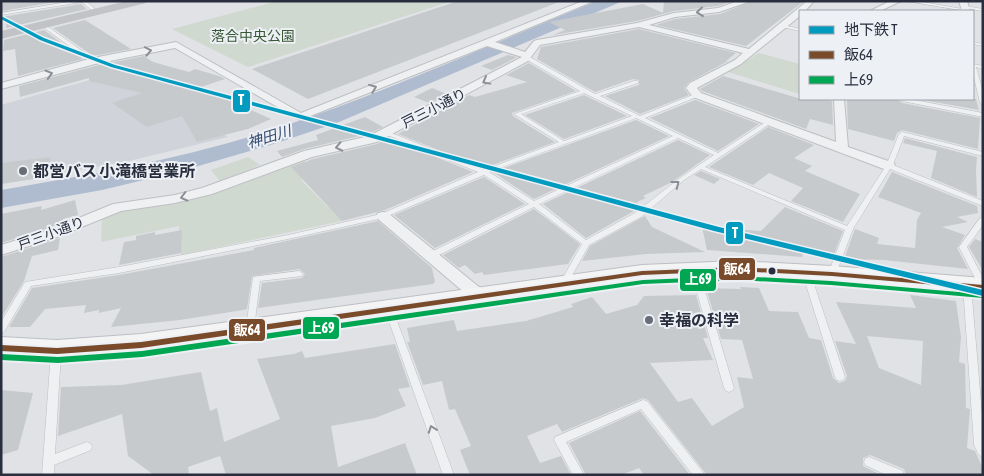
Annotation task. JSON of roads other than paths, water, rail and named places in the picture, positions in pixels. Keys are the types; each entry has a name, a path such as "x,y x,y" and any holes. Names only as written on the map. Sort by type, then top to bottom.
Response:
{"main road":[{"path":"1,348 57,350 140,345 642,273 737,269 806,272 978,286"}],"street":[{"path":"1,34 142,1"},
{"path":"1,86 93,61 176,46 300,117 490,43 590,1"},
{"name":"戸三小通り","path":"1,250 52,234 118,207 175,199 207,191 293,158 373,139 476,87 527,57 537,43 638,25 674,15 719,10 747,1"},
{"path":"876,10 897,1"},
{"path":"799,14 738,62 691,88 697,95 889,166"},
{"path":"638,25 750,52"},
{"path":"490,43 527,57"},
{"path":"840,100 842,148"},
{"path":"383,216 478,296"}],"lane":[{"path":"1,14 83,1 96,12"},
{"path":"908,1 983,10"},
{"path":"43,25 93,61"},
{"path":"783,26 799,30"},
{"path":"527,57 584,90 718,155"},
{"path":"974,69 983,103"},
{"path":"596,96 636,82"},
{"path":"564,142 517,114 584,90"},
{"path":"1,330 28,284 128,268 288,238 383,216 484,172 697,95"},
{"path":"907,100 983,115"},
{"path":"564,283 586,244 638,215 701,167 769,122"},
{"path":"387,133 484,172 534,204 586,244"},
{"path":"832,274 849,230 889,166 902,134 983,154"},
{"path":"430,256 534,204 678,136"},
{"path":"889,166 983,204"},
{"path":"701,167 849,230"},
{"path":"983,220 963,247 978,286 979,444 983,452"},
{"path":"695,270 729,388"},
{"path":"806,272 840,377"},
{"path":"249,330 256,279 299,274"},
{"path":"388,309 449,475"},
{"path":"48,475 57,350"},
{"path":"579,475 559,440 643,404 700,475"},
{"path":"48,462 87,447"},
{"path":"869,462 899,475"}],"water":[{"name":"神田川","path":"597,1 623,1 339,122 277,143 181,171 102,190 1,208 1,190 175,157 244,139 318,114 398,83"}],"metro line":[{"name":"T","path":"1,17 42,39 113,66 717,229 983,293"}],"place":[{"name":"都営バス 小滝橋営業所","path":"23,171"},
{"name":"幸福の科学","path":"649,320"}],"park label":[{"name":"落合中央公園","path":"253,36"}]}
